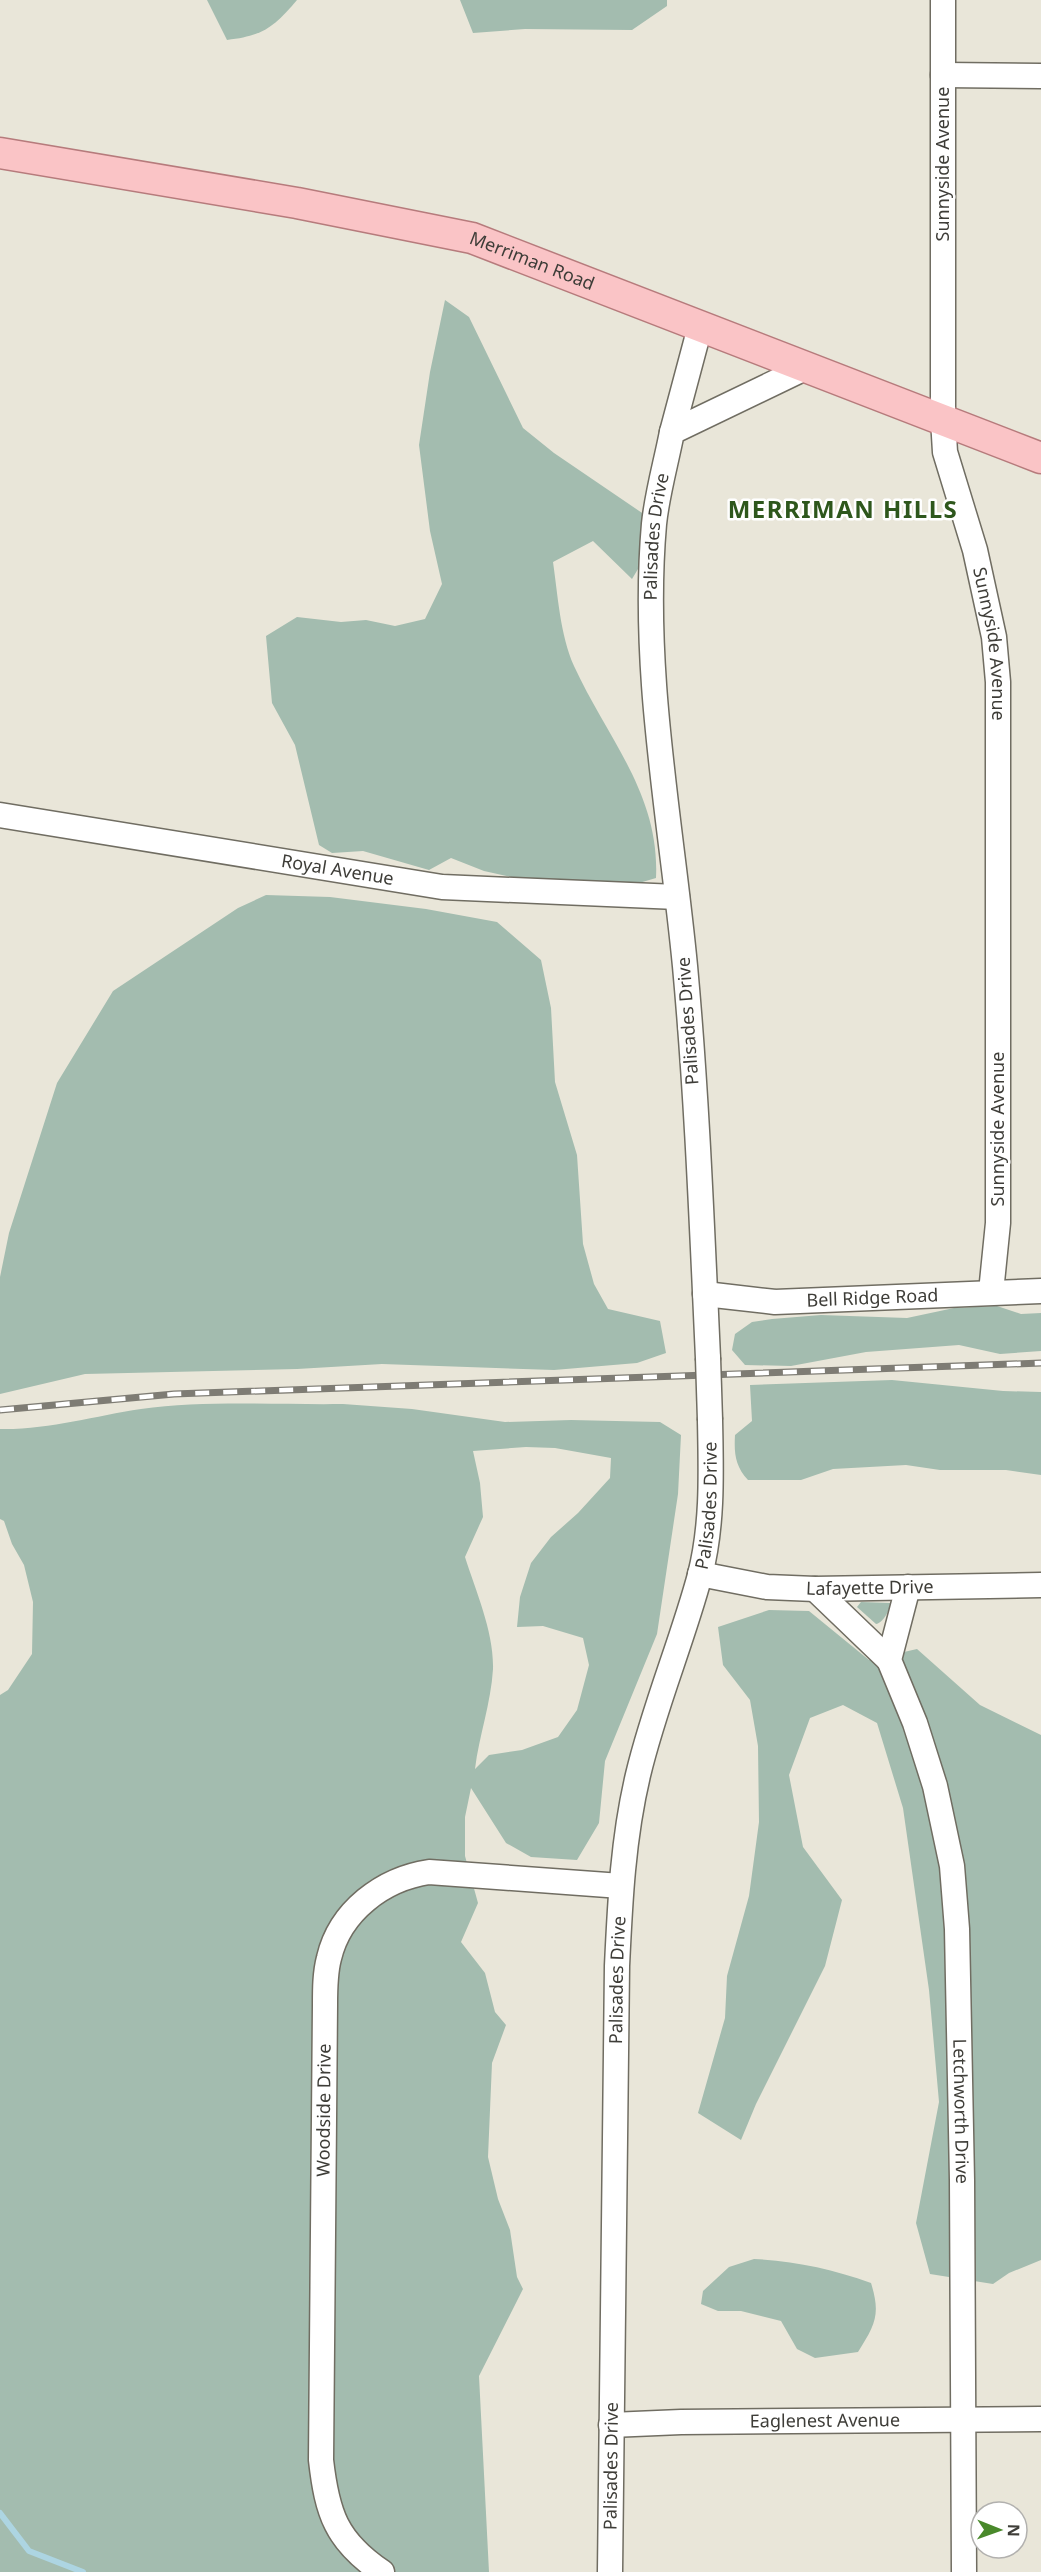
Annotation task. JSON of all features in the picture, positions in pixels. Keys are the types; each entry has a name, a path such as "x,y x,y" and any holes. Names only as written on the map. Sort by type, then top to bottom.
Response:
{"main road":[{"name":"Merriman Road","path":"0,153 297,203 472,238 1041,458"}],"street":[{"name":"Sunnyside Avenue","path":"943,0 943,419 945,452 952,482 975,550 994,637 998,682 998,1223 991,1292"},
{"path":"943,75 1041,76"},
{"name":"Palisades Drive","path":"610,2572 617,1966 621,1886 629,1818 646,1741 700,1574 712,1493 697,1131 685,967 651,642 651,573 655,521 672,432 700,327"},
{"path":"672,432 805,368"},
{"name":"Royal Avenue","path":"0,815 442,887 676,897"},
{"name":"Bell Ridge Road","path":"705,1294 776,1302 1041,1291"},
{"name":"Lafayette Drive","path":"700,1574 767,1587 815,1589 1041,1585"},
{"path":"889,1660 908,1587"},
{"name":"Letchworth Drive","path":"815,1589 889,1660 915,1723 935,1786 952,1866 958,1960 964,2572"},
{"name":"Woodside Drive","path":"382,2572 363,2559 345,2539 335,2523 324,2491 321,2460 325,2005 326,1973 334,1942 342,1927 366,1899 398,1880 414,1875 441,1873 621,1886"},
{"name":"Eaglenest Avenue","path":"611,2426 681,2422 1041,2419"}],"green space":[{"path":"207,0 297,0 267,29 250,36 227,40"},
{"path":"460,0 667,0 667,6 632,30 525,29 473,33"},
{"path":"445,300 469,317 523,428 554,453 648,517 653,544 632,579 593,541 553,562 560,615 569,654 641,793 650,820 655,848 656,878 622,888 520,879 484,871 451,858 429,870 363,851 332,853 319,845 295,745 272,703 266,636 297,617 341,622 366,620 395,626 425,619 442,584 430,531 419,445 430,372"},
{"path":"266,895 330,897 426,909 497,922 541,960 551,1008 555,1082 577,1155 583,1244 594,1284 608,1309 660,1321 666,1353 637,1363 554,1370 382,1364 297,1369 85,1374 0,1394 0,1277 9,1233 57,1083 113,991 238,908"},
{"path":"997,1306 1021,1314 1041,1313 1041,1351 1000,1354 959,1345 866,1352 791,1366 745,1365 732,1350 735,1334 752,1322 821,1315 907,1318 954,1308"},
{"path":"892,1380 1003,1391 1041,1392 1041,1475 1006,1470 940,1470 906,1465 833,1469 801,1480 748,1480 740,1470 735,1453 735,1435 752,1421 750,1385"},
{"path":"343,1404 412,1409 505,1422 571,1420 660,1422 681,1435 678,1494 657,1634 605,1761 599,1823 577,1860 531,1857 506,1843 471,1788 465,1817 465,1856 478,1903 461,1942 485,1973 495,2012 506,2025 492,2063 488,2157 498,2199 510,2230 517,2277 523,2289 479,2376 489,2572 0,2572 0,1695 8,1690 32,1654 33,1602 24,1565 12,1544 4,1521 0,1519 0,1429 53,1425 165,1406","holes":["526,1447 555,1448 611,1458 610,1478 578,1513 551,1537 531,1563 520,1597 517,1627 543,1626 583,1638 589,1665 577,1710 558,1737 522,1750 489,1755 475,1769 490,1694 493,1655 479,1598 465,1557 483,1517 480,1483 473,1451"]},
{"path":"861,1602 890,1603 886,1616 876,1624 857,1607"},
{"path":"769,1610 809,1611 869,1660 917,1649 980,1705 1041,1735 1041,2260 1009,2273 993,2284 930,2274 916,2223 939,2102 929,1990 903,1808 877,1723 843,1705 810,1718 789,1775 803,1847 842,1900 825,1966 756,2104 741,2140 698,2113 725,2018 727,1976 749,1896 759,1822 758,1746 750,1700 723,1665 718,1627"},
{"path":"754,2259 813,2266 871,2283 876,2303 875,2319 858,2352 815,2358 797,2349 781,2321 741,2311 718,2311 701,2304 703,2291 729,2267"}],"waterway":[{"path":"0,2513 29,2551 83,2572"}],"railway":[{"path":"0,1410 174,1394 1041,1363"}],"district":[{"name":"MERRIMAN HILLS","path":"843,510"}]}
